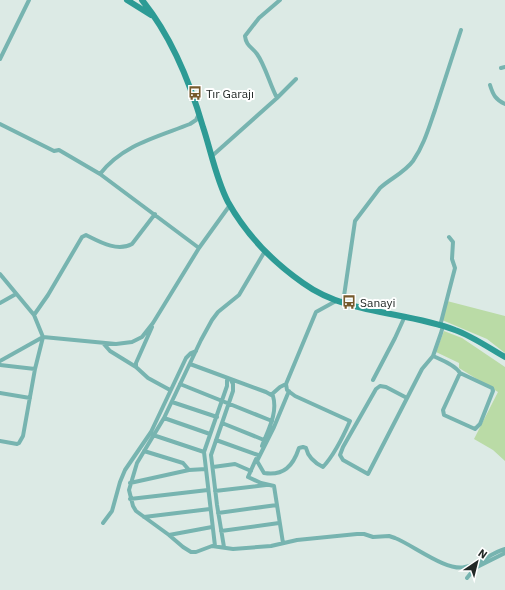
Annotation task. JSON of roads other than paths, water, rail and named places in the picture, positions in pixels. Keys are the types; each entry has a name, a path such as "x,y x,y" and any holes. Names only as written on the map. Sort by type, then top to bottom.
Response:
{"main road":[{"path":"127,0 154,17"},
{"path":"142,0 173,48 199,114 219,179 230,205 242,225 272,259 304,284 330,299 357,307 405,316 442,326 462,333 505,357"}],"street":[{"path":"0,60 29,0"},
{"path":"277,98 271,88 258,55 247,45 245,36 259,18 280,0"},
{"path":"343,303 355,221 380,188 396,177 410,164 417,154 429,130 461,30"},
{"path":"212,156 296,79"},
{"path":"490,85 495,97 505,104"},
{"path":"100,174 108,163 126,150 190,124 196,120 199,114"},
{"path":"0,124 54,151 59,150 100,174 199,248"},
{"path":"0,361 43,337 116,344 132,342 142,337 153,323 199,248 230,205"},
{"path":"34,315 48,295 82,237 86,235 116,247 128,246 132,244 155,214"},
{"path":"407,398 386,387 380,386 376,389 343,447 340,455 343,460 368,474 422,369 433,356 442,326 455,268 452,259 453,242 449,237"},
{"path":"265,250 240,295 218,312 212,320 164,418 137,463 129,490 130,499 136,511 191,552 196,552 215,546 233,549 247,548 280,545 297,540 325,536 364,534 373,537 389,536 402,541 448,566 460,568 471,566 505,549"},
{"path":"0,274 34,315 43,337 35,369 23,436 16,444 0,441"},
{"path":"0,304 16,294"},
{"path":"289,391 274,427 257,461 264,473 273,475 281,473 289,467 297,456 299,448 303,447 306,448 307,455 323,467 337,447 350,421 295,396 289,391 287,390 286,384 316,312 336,301"},
{"path":"373,380 405,316"},
{"path":"136,367 136,363 148,338 153,323"},
{"path":"103,343 110,351 136,367 148,378 170,390"},
{"path":"103,523 112,511 125,470 151,432 186,358 191,353 196,351"},
{"path":"433,356 449,364 460,373 492,388 480,424 474,429 444,415 443,410 460,373"},
{"path":"190,364 266,392 273,396 275,402 272,421 248,477 261,483 274,486 283,543"},
{"path":"0,365 35,369"},
{"path":"215,546 204,452 229,379"},
{"path":"224,547 211,455 233,391 234,384 229,379"},
{"path":"180,384 272,421"},
{"path":"271,395 286,384"},
{"path":"0,392 30,398"},
{"path":"172,402 217,417"},
{"path":"164,418 210,434"},
{"path":"222,423 264,440"},
{"path":"153,436 204,452"},
{"path":"216,440 258,455"},
{"path":"144,451 183,463 189,470"},
{"path":"213,467 235,464 251,471"},
{"path":"130,483 189,470 206,470"},
{"path":"215,491 268,484"},
{"path":"130,499 208,490"},
{"path":"218,513 276,505"},
{"path":"144,517 210,509"},
{"path":"221,531 279,523"},
{"path":"169,535 212,528"},
{"path":"467,578 475,568 505,553"}],"place":[{"name":"Tır Garajı","path":"195,93"},
{"name":"Sanayi","path":"349,302"}]}
